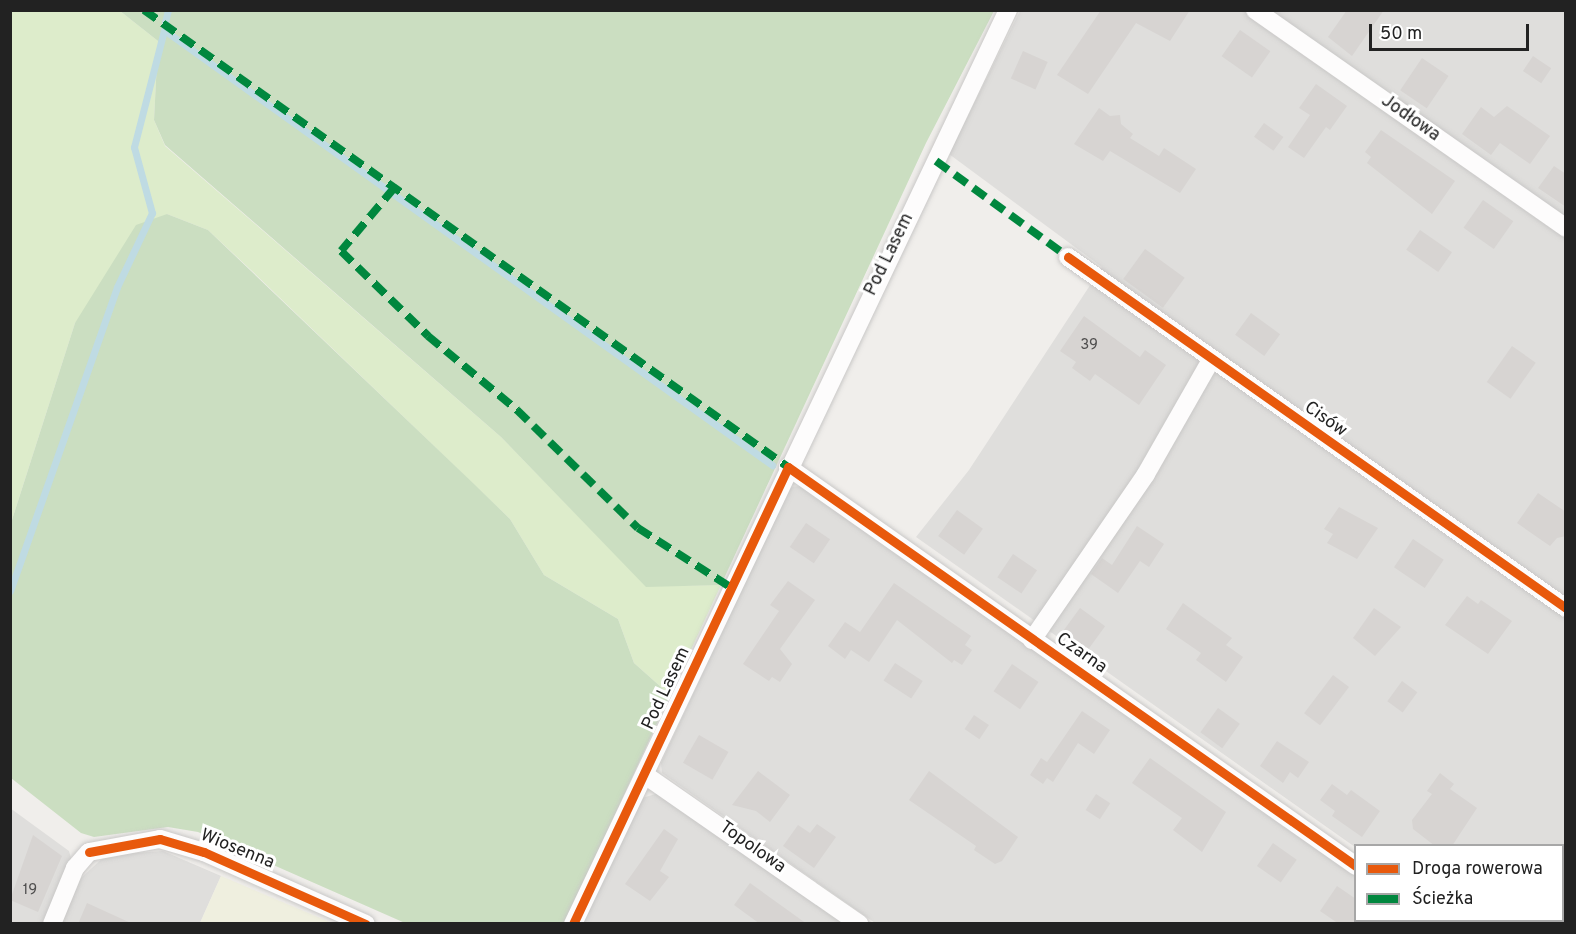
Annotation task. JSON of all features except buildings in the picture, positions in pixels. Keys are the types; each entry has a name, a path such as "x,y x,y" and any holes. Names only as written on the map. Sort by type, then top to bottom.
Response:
{"street":[{"name":"Pod Lasem","path":"573,924 788,467 1008,10"},
{"name":"Jodłowa","path":"1255,10 1566,228"},
{"name":"Cisów","path":"1068,257 1211,360 1566,608"},
{"path":"1032,640 1146,474 1211,360"},
{"name":"Czarna","path":"788,467 1354,865"},
{"name":"Topolowa","path":"645,775 859,924"},
{"name":"Wiosenna","path":"52,924 75,868 89,852 160,839 204,852 366,924"}],"shaded area":[{"path":"1020,11 1565,11 1565,923 1512,922 1564,922 1564,844 1354,844 1354,846 916,537 969,470 1102,267 949,154"},
{"path":"801,486 1354,873 1354,922 1426,923 875,923 662,773 661,763 789,487"},
{"path":"659,793 845,924 582,924 642,798"},
{"path":"10,808 69,851 72,862 45,923 11,923"},
{"path":"163,851 221,876 200,923 61,924 81,878 106,855"}],"green space":[{"path":"11,11 120,11 158,41 154,120 165,146 501,437 646,586 721,585 670,695 634,663 618,619 544,575 510,519 252,271 208,230 167,214 75,323 11,523"},
{"path":"120,11 994,11 926,143 721,585 646,587 501,437 165,145 154,120 158,41"},
{"path":"167,214 208,230 473,483 510,519 544,575 618,619 634,663 670,695 565,923 405,923 198,832 168,827 94,837 81,833 11,778 11,523 75,323 136,225"},
{"path":"221,876 332,923 200,923"}],"waterway":[{"path":"165,22 168,10"},
{"path":"10,591 117,287 152,213 134,147 164,30 772,465"}],"marked path":[{"path":"144,10 788,467"},
{"path":"936,161 1068,257"},
{"path":"394,188 341,251 428,336 517,410 638,528 732,588"}],"cycle path":[{"path":"1068,257 1566,608"},
{"path":"573,924 788,467 1354,865"},
{"path":"89,852 160,839 204,852 366,924"}]}
